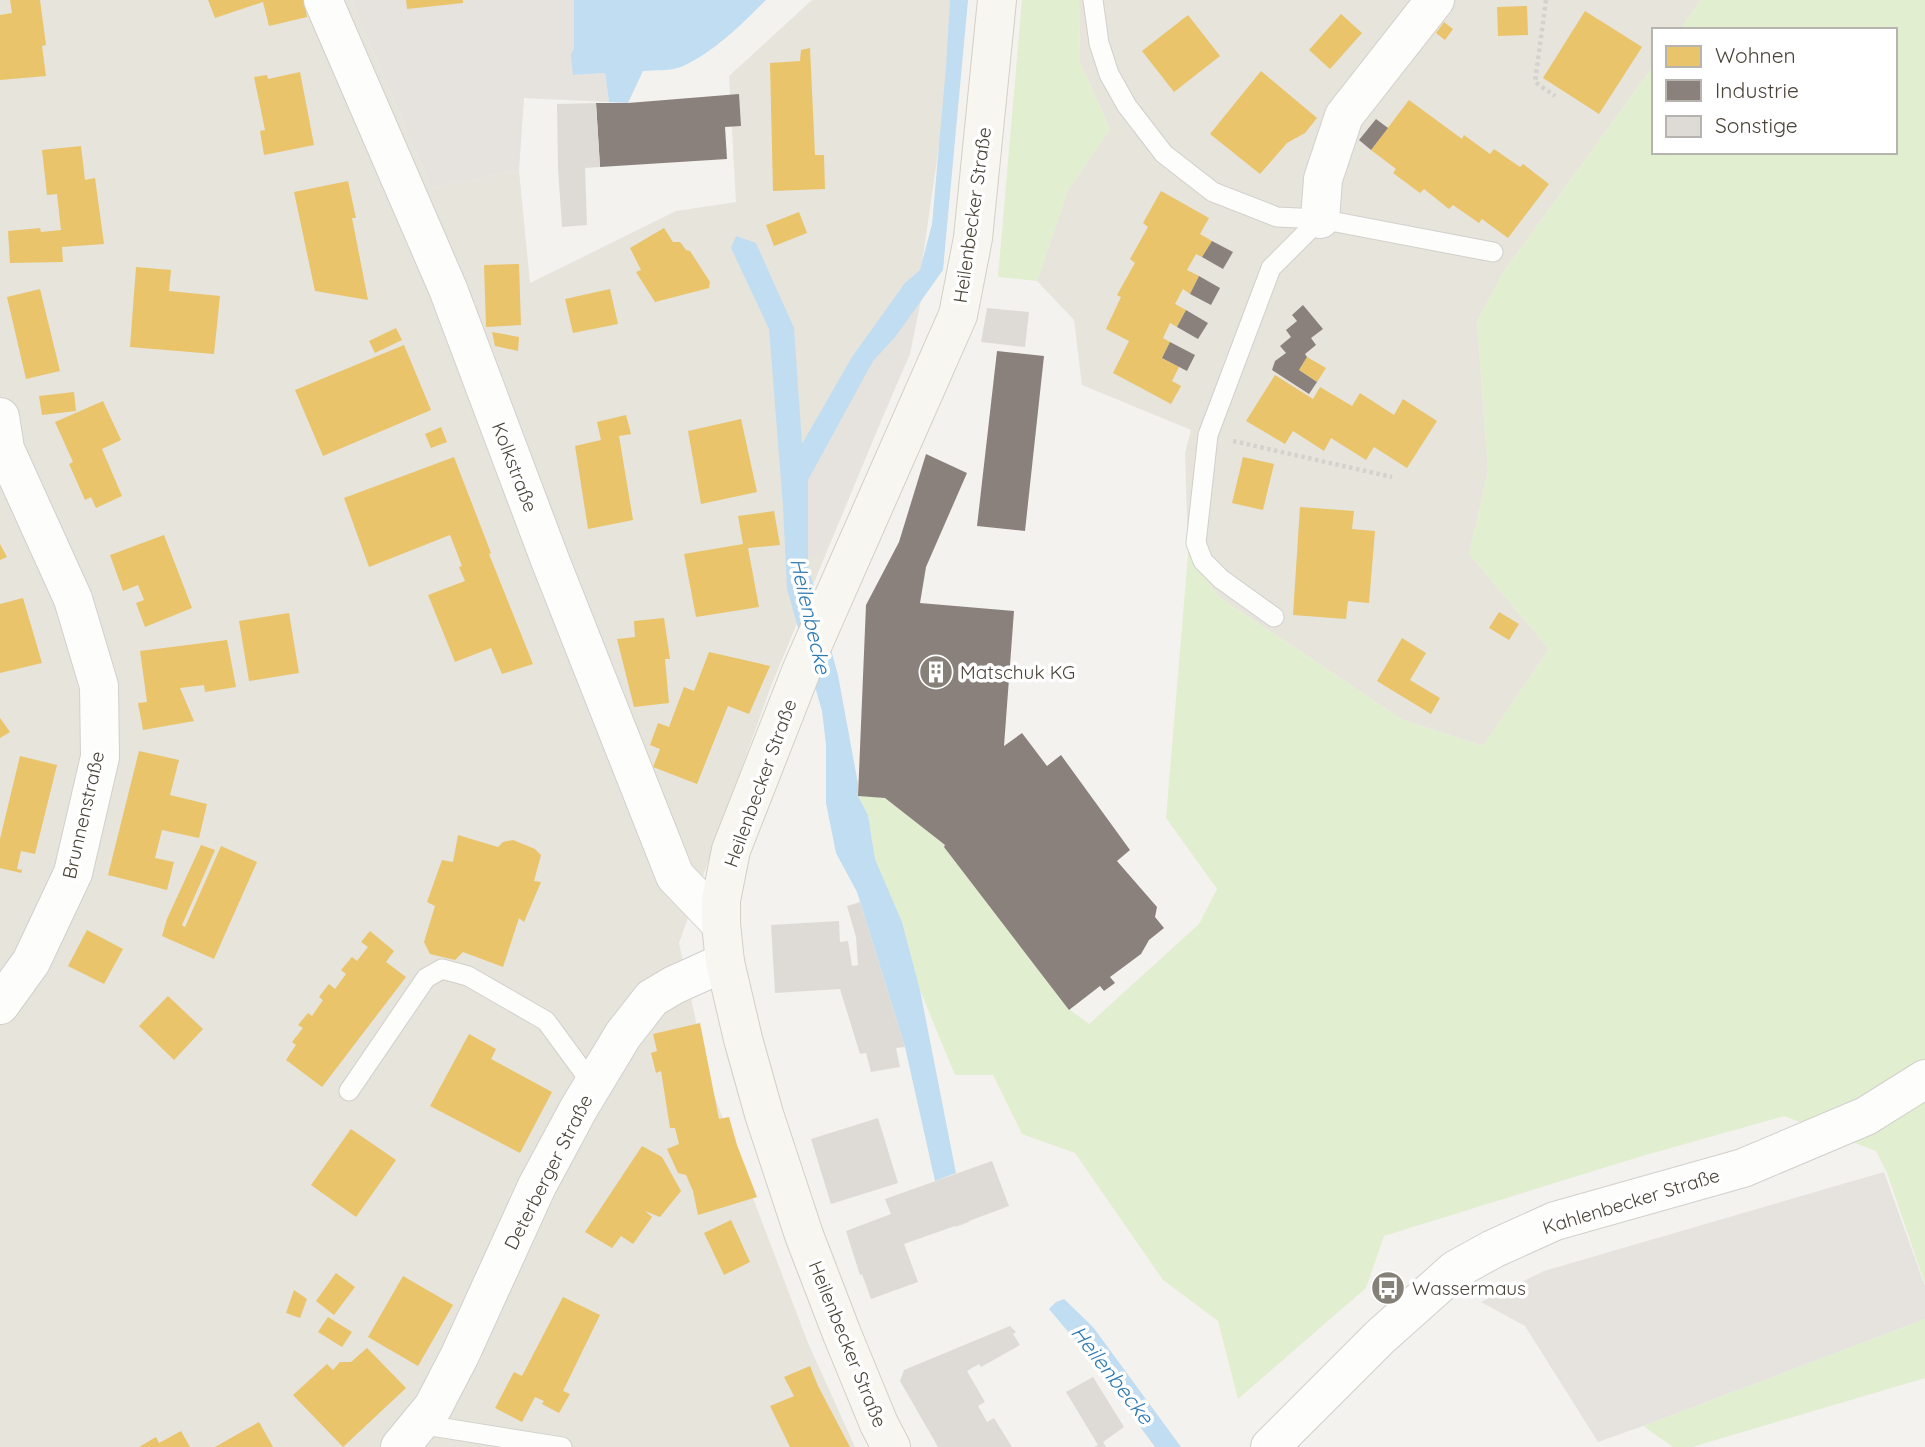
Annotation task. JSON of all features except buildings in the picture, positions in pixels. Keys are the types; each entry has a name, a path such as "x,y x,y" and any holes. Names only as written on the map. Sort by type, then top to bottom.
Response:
{"main road":[{"name":"Heilenbecker Straße","path":"891,1447 842,1334 804,1235 761,1101 725,962 721,900 731,850 802,669 958,315 973,238 997,0"}],"street":[{"name":"Kolkstraße","path":"323,0 448,289 550,560 675,876 721,924"},
{"path":"1320,219 1323,179 1344,116 1434,0"},
{"name":"Brunnenstraße","path":"0,417 5,449 73,599 99,686 100,757 73,873 31,962 0,1005"},
{"name":"Deterberger Straße","path":"410,1436 433,1407 460,1355 537,1186 622,1035 652,998 725,962"},
{"name":"Kahlenbecker Straße","path":"1270,1447 1380,1337 1455,1270 1493,1249 1555,1222 1743,1168 1866,1116 1925,1079"}],"lane":[{"path":"1093,0 1099,43 1110,74 1127,106 1164,154 1213,192 1277,217 1320,219 1493,252"},
{"path":"1274,617 1221,579 1203,561 1199,552 1196,543 1208,435 1271,268 1320,219"},
{"path":"349,1091 426,978 442,969 468,976 546,1021 593,1085"},
{"name":"Deterberger Straße","path":"410,1436 562,1447"}],"path":[{"path":"1546,0 1535,82 1555,96"},
{"path":"1208,435 1392,477"}],"shaded area":[{"path":"0,0 351,0 431,188 519,170 530,283 676,211 736,202 729,76 812,0 960,0 909,354 771,686 679,943 709,1082 808,1343 855,1447 0,1447"},
{"path":"351,0 574,0 574,75 605,73 609,102 524,98 519,170 431,188"},
{"path":"1079,0 1701,0 1680,28 1652,28 1652,68 1502,274 1477,322 1488,471 1469,554 1549,649 1483,746 1403,720 1219,597 1188,555 1185,453 1191,430 1082,385 1074,320 1037,281 1068,190 1110,129 1080,62"},
{"path":"921,300 910,354 822,555 808,555 808,479 874,361"},
{"path":"1884,1172 1925,1286 1925,1319 1598,1442 1525,1326 1481,1302 1544,1271"}],"green space":[{"path":"1022,0 1079,0 1080,62 1110,129 1068,190 1037,281 998,277"},
{"path":"1701,0 1925,0 1925,1284 1887,1173 1876,1151 1784,1116 1642,1156 1384,1236 1366,1288 1238,1399 1218,1321 1163,1280 1075,1153 1022,1134 993,1075 955,1075 920,990 902,922 875,859 868,815 858,796 885,798 945,845 1069,1009 1089,1024 1199,924 1217,889 1166,818 1188,555 1219,597 1403,720 1483,746 1549,649 1469,554 1488,471 1477,322 1502,274 1652,68 1652,154 1897,154 1897,28 1680,28"},
{"path":"1925,1319 1925,1378 1692,1447 1673,1447 1643,1426"}],"water":[{"path":"574,0 766,0 726,38 693,61 667,70 643,71 628,103 609,102 605,73 573,75 571,54 574,49"},
{"name":"Heilenbecke","path":"950,0 968,0 943,270 896,336 873,361 808,480 808,565 838,675 858,796 868,815 875,859 902,922 920,990 956,1173 935,1181 905,1047 857,892 836,853 826,803 826,744 822,711 787,589 769,329 731,248 736,236 756,243 794,328 802,444 852,357 905,283 920,270 932,224"},
{"name":"Heilenbecke","path":"1064,1299 1093,1327 1181,1447 1155,1447 1086,1353 1049,1309"}],"place":[{"name":"Matschuk KG","path":"936,672"},
{"name":"Wassermaus","path":"1388,1288"}]}
